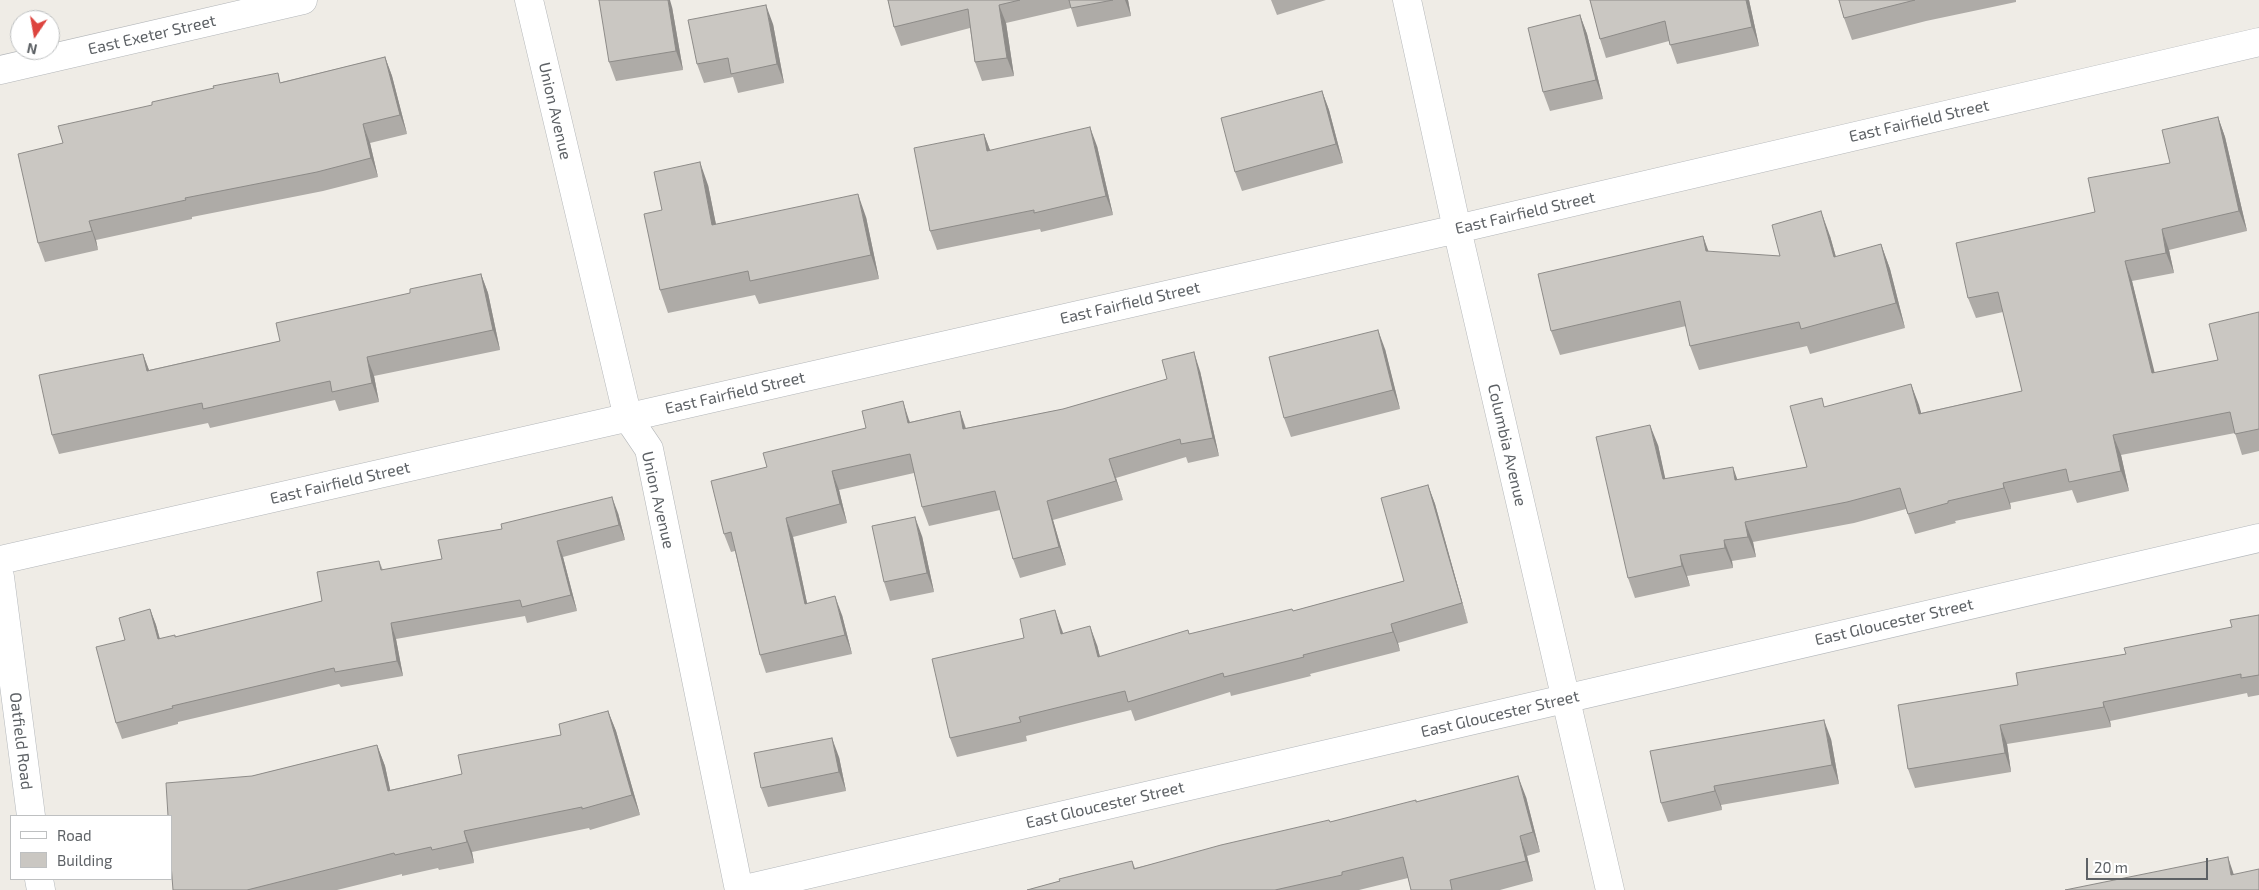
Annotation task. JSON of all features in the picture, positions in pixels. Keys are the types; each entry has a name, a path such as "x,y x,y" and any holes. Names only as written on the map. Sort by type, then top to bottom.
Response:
{"street":[{"name":"East Exeter Street","path":"0,70 303,0"},
{"name":"Union Avenue","path":"528,0 628,418 650,449 740,890"},
{"name":"Columbia Avenue","path":"1407,0 1457,229 1610,890"},
{"name":"East Fairfield Street","path":"0,560 1457,229 2259,42"},
{"name":"East Gloucester Street","path":"740,890 2259,538"},
{"name":"Oatfield Road","path":"0,576 31,815"}],"building":[{"path":"599,0 668,0 676,51 609,62"},
{"path":"888,0 1020,0 999,5 1007,58 975,62 968,9 894,27"},
{"path":"1069,0 1113,0 1071,8"},
{"path":"1590,0 1746,0 1752,27 1670,45 1665,21 1600,39"},
{"path":"1839,0 1915,0 1844,18"},
{"path":"766,5 777,64 731,74 728,58 697,64 688,20"},
{"path":"1580,15 1596,80 1543,92 1528,28"},
{"path":"385,57 400,115 363,124 371,158 317,172 185,198 186,200 89,221 92,231 38,243 18,154 63,143 58,126 152,105 152,102 214,88 213,86 278,73 280,83"},
{"path":"1322,91 1336,144 1235,172 1221,118"},
{"path":"2218,117 2239,211 2162,229 2166,253 2125,261 2152,373 2218,360 2209,324 2259,312 2259,429 2235,434 2230,412 2113,435 2121,471 2069,482 2066,469 2003,483 2004,488 1948,501 1948,503 1908,514 1900,488 1847,502 1745,522 1748,537 1724,540 1725,548 1680,555 1682,566 1628,578 1596,437 1650,425 1663,479 1733,467 1735,480 1807,467 1790,406 1822,398 1824,407 1911,384 1919,414 2022,391 1998,292 1968,298 1956,243 2095,212 2088,178 2170,163 2162,130"},
{"path":"1090,127 1106,196 1034,213 1034,210 930,231 914,148 984,134 987,151"},
{"path":"700,162 712,225 858,194 871,255 750,281 748,271 660,290 644,214 662,210 654,172"},
{"path":"1821,211 1834,257 1881,244 1896,303 1801,329 1799,322 1690,346 1680,301 1551,331 1538,274 1703,236 1706,251 1780,256 1772,225"},
{"path":"481,274 493,330 367,357 372,383 332,392 330,381 203,409 202,403 52,435 39,375 143,354 147,371 280,341 276,323 410,293 410,289"},
{"path":"1378,330 1393,390 1284,418 1269,357"},
{"path":"1194,352 1213,438 1181,444 1180,439 1109,459 1116,481 1047,501 1059,547 1013,559 995,491 922,507 910,454 832,471 840,504 786,518 805,604 835,596 845,635 760,655 731,532 724,534 711,481 767,467 763,453 866,428 862,411 903,401 908,423 960,411 963,429 1063,409 1167,379 1162,360"},
{"path":"1428,485 1462,603 1391,624 1393,632 1303,655 1304,657 1224,677 1223,673 1128,702 1125,691 1019,717 1021,722 950,738 932,659 1024,638 1020,619 1055,610 1061,634 1090,626 1098,657 1188,630 1189,634 1292,609 1293,611 1404,581 1381,498"},
{"path":"612,497 619,525 557,541 571,595 522,607 520,600 391,623 397,661 335,672 334,668 172,706 173,708 116,723 96,647 125,640 119,618 150,609 158,639 175,635 175,637 322,601 317,572 379,561 381,570 442,559 438,540 502,529 501,524"},
{"path":"915,517 927,573 884,582 872,526"},
{"path":"2259,615 2259,675 2241,678 2241,674 2103,702 2104,707 2000,725 2005,753 1908,769 1898,705 2018,685 2016,673 2126,654 2124,648 2232,627 2230,620"},
{"path":"608,711 632,795 582,809 582,807 464,831 467,842 432,850 431,847 395,855 394,853 247,890 173,890 172,815 168,815 166,783 252,776 377,745 388,791 462,774 458,755 561,735 559,724"},
{"path":"1824,720 1832,765 1714,786 1715,791 1661,803 1650,751"},
{"path":"832,738 839,772 761,788 754,753"},
{"path":"1518,776 1533,832 1520,836 1526,861 1450,880 1452,890 1411,890 1403,857 1342,872 1342,875 1275,890 1027,890 1060,881 1059,879 1132,861 1134,869 1221,845 1329,820 1330,822"},
{"path":"2228,857 2231,875 2259,869 2259,890 2065,890"}]}
